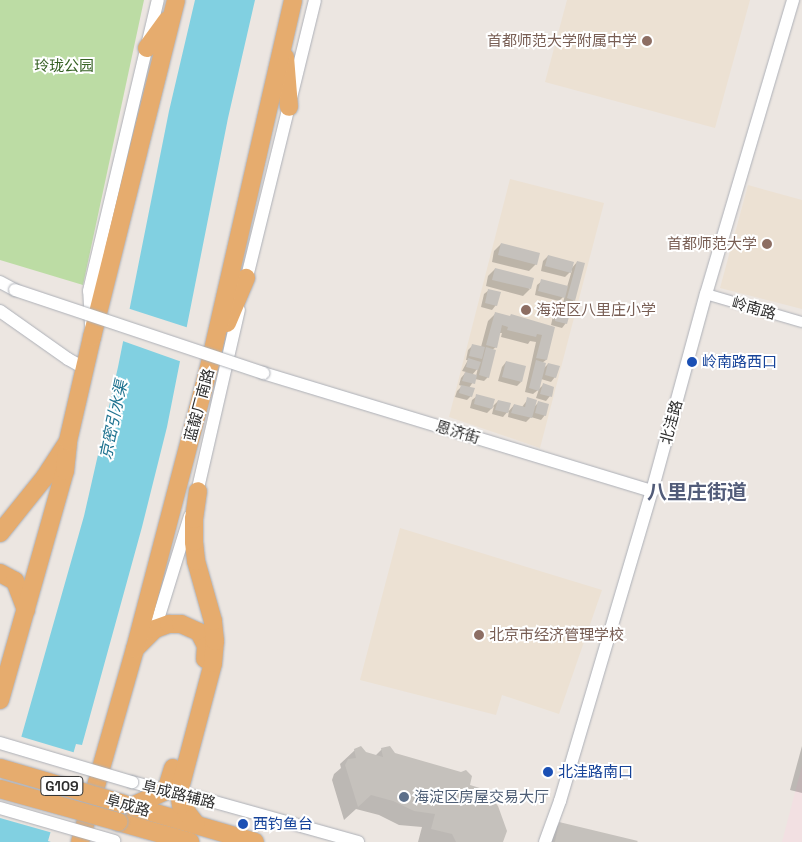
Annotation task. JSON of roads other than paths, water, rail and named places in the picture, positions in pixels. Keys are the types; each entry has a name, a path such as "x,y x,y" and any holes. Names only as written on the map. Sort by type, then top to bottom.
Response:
{"highway":[{"name":"蓝靛厂南路","path":"80,842 135,650 210,362 293,0"},
{"path":"147,48 174,5"},
{"path":"0,700 65,471 68,441 92,337 174,5"},
{"path":"284,38 289,107"},
{"path":"210,362 246,278"},
{"path":"0,533 45,477 68,441"},
{"path":"172,792 213,663 215,641 213,621 195,551 194,520 198,491"},
{"path":"0,572 15,581 26,610"},
{"path":"135,650 155,629 169,624 190,626 200,632 206,646 205,662 172,792 196,824"},
{"name":"阜成路","path":"0,768 255,842"},
{"name":"阜成路","path":"0,789 188,842"},
{"path":"128,805 172,792"},
{"path":"123,823 134,842"}],"street":[{"path":"92,337 89,291 158,0"},
{"name":"蓝靛厂南路","path":"155,629 198,491 246,278 315,0"},
{"name":"北洼路","path":"545,842 560,801 652,491 706,294 793,0"},
{"path":"0,282 14,290"},
{"path":"0,287 14,290"},
{"name":"恩济街","path":"14,290 263,372 652,491"},
{"name":"岭南路","path":"706,294 802,322"},
{"path":"0,311 68,359 86,369"},
{"name":"阜成路辅路","path":"0,743 132,782 358,842"},
{"path":"0,808 116,841"}],"water":[{"name":"京密引水渠","path":"195,0 255,0 228,118 167,427 142,527 82,745 76,744 48,841 51,842 0,842 0,812 84,516 118,367 169,111"}],"place":[{"name":"首都师范大学附属中学","path":"647,41"},
{"name":"首都师范大学","path":"767,244"},
{"name":"海淀区八里庄小学","path":"526,310"},
{"name":"岭南路西口","path":"692,362"},
{"name":"北京市经济管理学校","path":"479,635"},
{"name":"北洼路南口","path":"548,772"},
{"name":"海淀区房屋交易大厅","path":"404,797"},
{"name":"西钓鱼台","path":"243,824"}],"district":[{"name":"八里庄街道","path":"697,492"}],"park label":[{"name":"玲珑公园","path":"64,66"}]}
